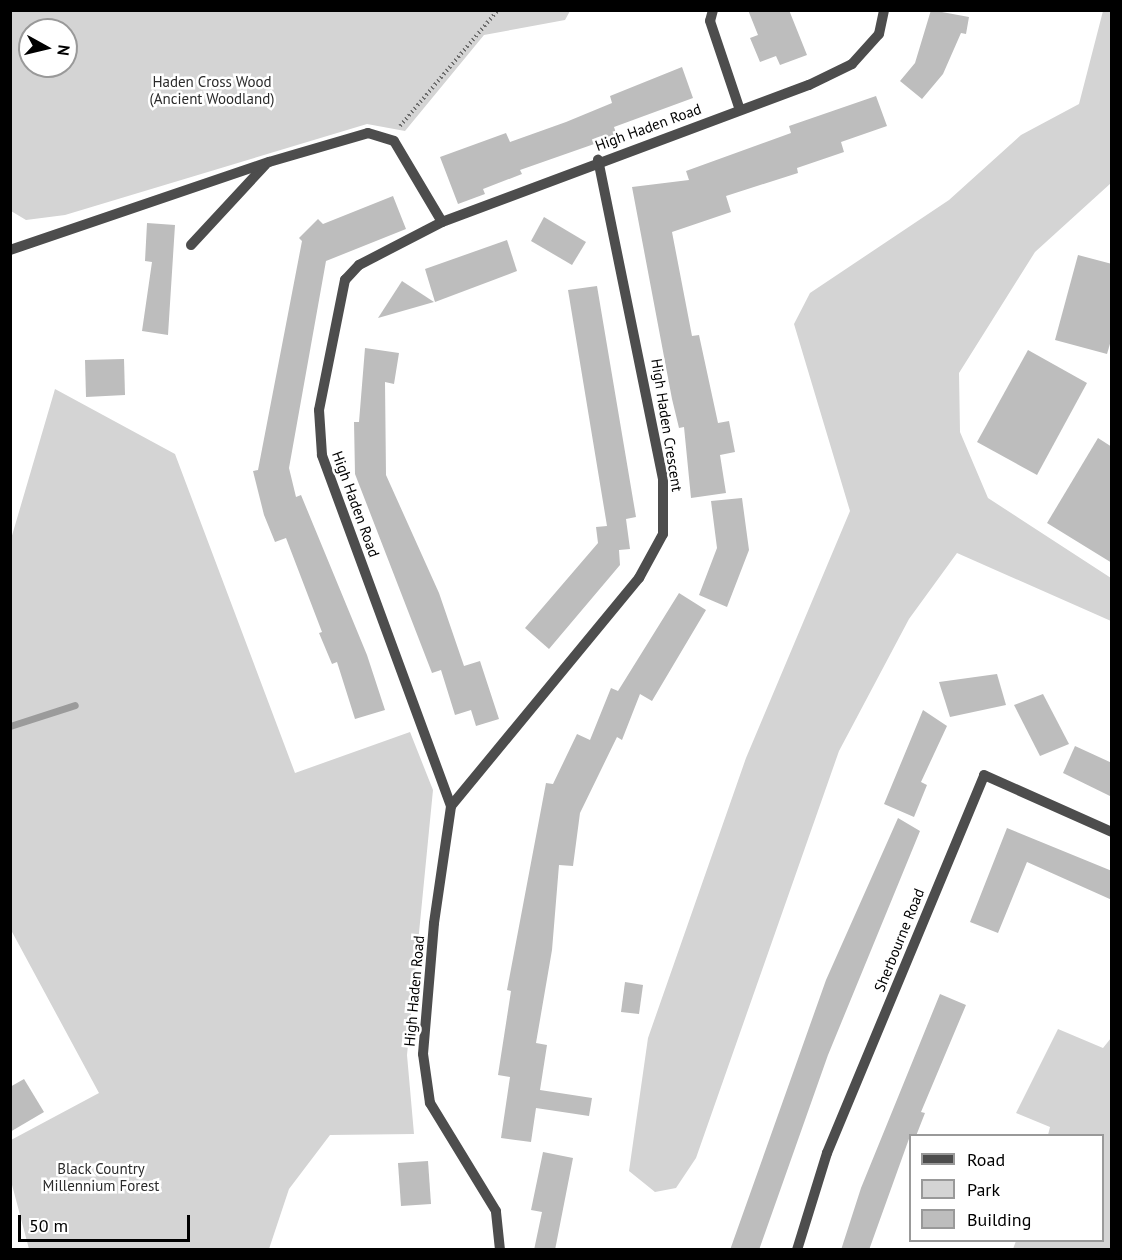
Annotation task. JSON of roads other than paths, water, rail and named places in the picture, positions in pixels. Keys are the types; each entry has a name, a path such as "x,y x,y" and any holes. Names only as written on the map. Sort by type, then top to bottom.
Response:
{"street":[{"path":"713,10 710,21 740,110"},
{"name":"High Haden Road","path":"500,1250 496,1210 430,1103 423,1054 451,806 322,455 319,426 324,374 345,280 358,265 442,222 598,160 740,110 852,64 879,34 884,10"},
{"path":"10,250 269,162 368,133 394,141 442,222"},
{"name":"High Haden Crescent","path":"451,806 639,578 663,534 663,479 598,160"},
{"path":"191,245 269,162"},
{"name":"Sherbourne Road","path":"796,1250 827,1153 984,775 1112,832"}],"waterway":[{"path":"10,726 75,705"}],"park label":[{"name":"Haden Cross Wood (Ancient Woodland)","path":"212,90"},
{"name":"Black Country Millennium Forest","path":"101,1176"}]}
